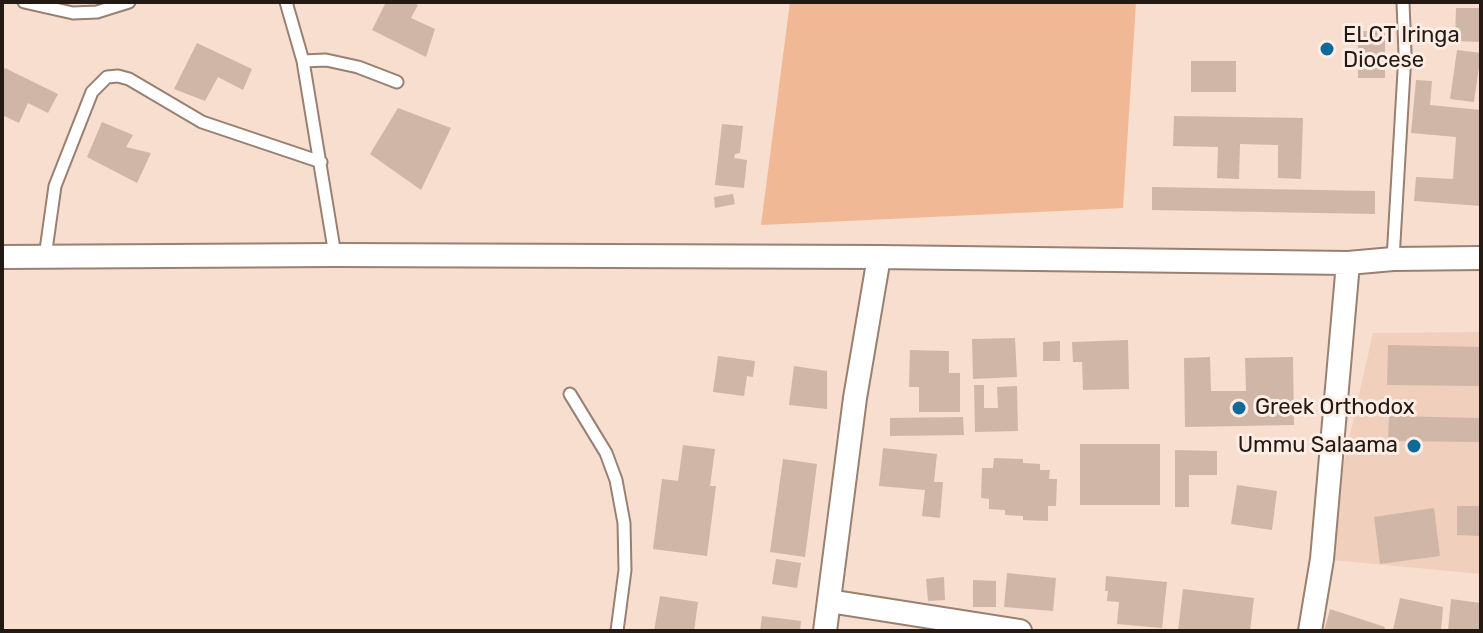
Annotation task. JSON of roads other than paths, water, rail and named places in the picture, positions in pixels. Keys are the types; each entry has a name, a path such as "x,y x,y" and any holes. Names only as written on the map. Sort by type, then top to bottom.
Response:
{"street":[{"path":"2,257 879,257 1348,263 1481,258"},
{"path":"825,631 855,398 879,257"},
{"path":"1310,631 1322,559 1348,263"},
{"path":"829,601 1020,631"}],"lane":[{"path":"24,2 73,13 97,12 129,2"},
{"path":"286,2 303,61 335,255"},
{"path":"1393,259 1405,54 1403,2"},
{"path":"303,61 326,60 358,67 397,82"},
{"path":"45,257 55,186 92,92 107,77 129,79 202,122 321,162"},
{"path":"570,394 606,453 616,480 624,523 625,570 617,631"}],"place":[{"name":"ELCT Iringa Diocese","path":"1327,49"},
{"name":"Greek Orthodox","path":"1239,408"},
{"name":"Ummu Salaama","path":"1414,446"}]}
